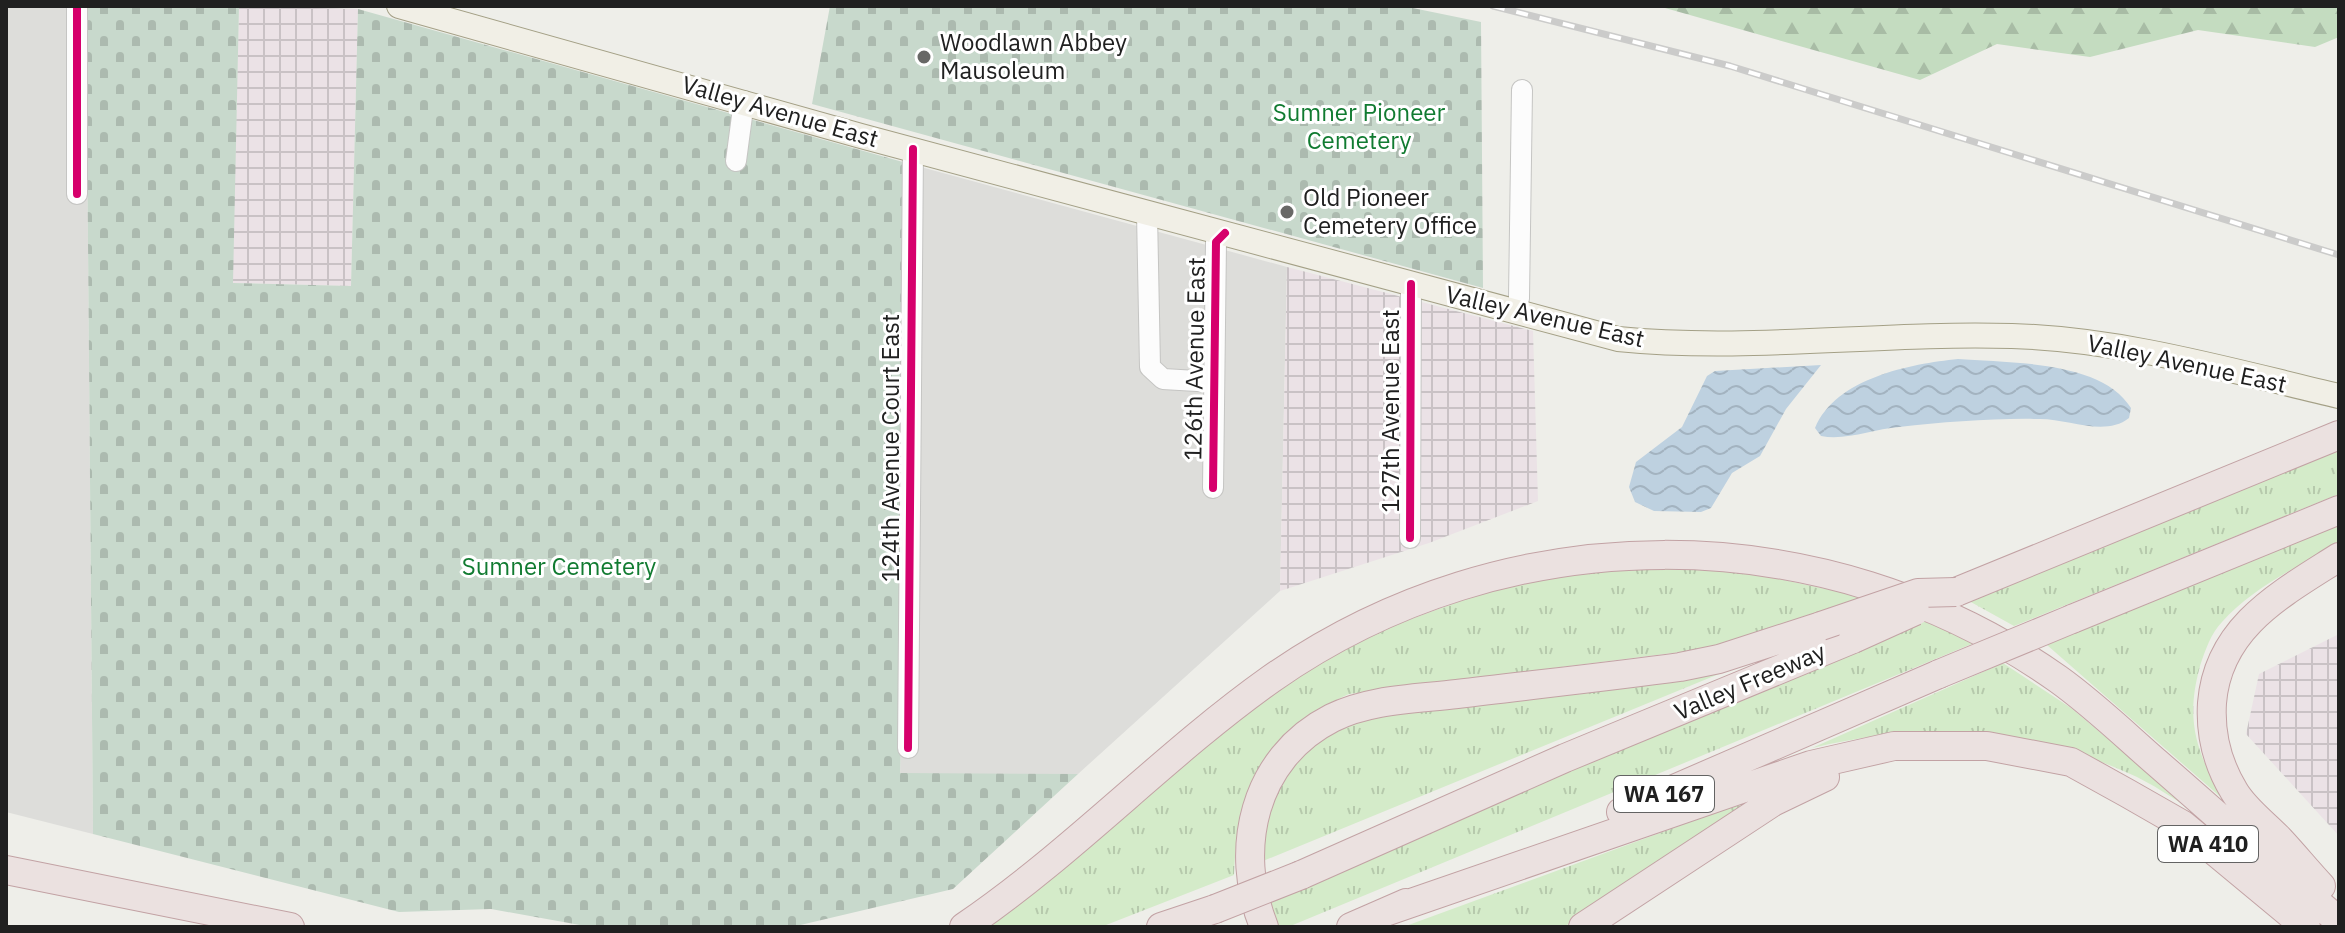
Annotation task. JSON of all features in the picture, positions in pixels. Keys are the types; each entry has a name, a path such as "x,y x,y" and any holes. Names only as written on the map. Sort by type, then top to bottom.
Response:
{"highway":[{"name":"Valley Freeway","path":"1161,927 1301,875 1565,758 1853,639 1996,575 2339,435"},
{"name":"WA 167","path":"1351,927 1515,853 1638,806 1939,674 2339,510"},
{"path":"964,927 1019,889 1270,680 1387,613 1450,589 1515,570 1582,559 1679,554 1751,558 1832,574 1900,595 1967,624 2038,666 2079,696 2339,921"},
{"path":"2312,897 2234,792 2215,751 2210,719 2212,689 2221,661 2241,629 2273,599 2339,557"},
{"path":"1264,927 1254,902 1248,853 1251,825 1260,795 1293,748 1333,717 1385,703 1680,667 1719,659 1918,593 1956,592"},
{"path":"1388,911 1811,765 1894,746 1987,746 2023,750 2071,762 2127,793"},
{"path":"1583,927 1773,802 1851,768 1929,757 1985,758 2068,773 2127,793"},
{"name":"WA 410","path":"2127,793 2312,897 2306,927"},
{"path":"6,862 78,884"},
{"path":"6,870 290,927"}],"main road":[{"name":"Valley Avenue East","path":"399,6 1147,213 1618,339 1653,343 1960,335 2062,339 2131,349 2339,396"}],"street":[{"path":"77,6 77,194"},
{"path":"1516,313 1519,298 1522,90"},
{"path":"736,161 744,101"},
{"name":"124th Avenue Court East","path":"908,748 913,149"},
{"path":"1147,213 1150,367 1163,379 1214,382"},
{"name":"126th Avenue East","path":"1213,488 1216,242 1225,233"},
{"name":"127th Avenue East","path":"1410,538 1411,284"}],"shaded area":[{"path":"6,6 86,6 93,834 6,812"},
{"path":"239,6 358,9 351,286 232,283"},
{"path":"910,164 1287,267 1280,591 1078,774 900,774 910,505"},
{"path":"1287,267 1533,331 1538,501 1429,543 1280,591"},
{"path":"2339,634 2339,836 2246,734 2259,674"}],"green space":[{"name":"Sumner Cemetery","path":"86,6 239,6 233,283 351,286 358,9 910,164 910,505 900,773 1078,774 953,889 792,927 591,927 491,909 399,912 93,834"},
{"name":"Sumner Pioneer Cemetery","path":"830,6 1403,6 1481,22 1483,288 812,104"},
{"path":"1658,6 2339,6 2339,37 2315,47 2198,30 2090,57 1997,44 1920,80"},
{"path":"2329,450 2339,453 2339,494 2014,626 1969,601"},
{"path":"2339,522 2339,542 2278,578 2234,609 2218,626 2206,648 2193,703 2194,720 2206,767 2224,800 2047,645"},
{"path":"1619,567 1733,569 1868,598 1712,648 1349,694 1296,726 1276,744 1261,765 1242,814 1234,875 1101,927 981,927 1255,703 1362,637 1515,581"},
{"path":"1925,619 1974,643 1288,927 1278,927 1265,896"},
{"path":"2003,663 2071,708 2197,813 2128,773 2087,757 2010,736 1934,731 1855,739 1812,748"},
{"path":"1736,667 1263,861 1265,822 1273,796 1283,778 1312,748 1348,726 1388,713"},
{"path":"1769,793 1564,927 1403,927"}],"water":[{"path":"1958,359 2027,364 2077,372 2117,392 2131,408 2129,418 2098,427 2040,419 1970,421 1889,428 1840,437 1821,436 1815,428 1825,411 1839,397 1857,386 1897,370"},
{"path":"1821,365 1786,409 1760,456 1732,473 1711,508 1701,512 1654,511 1635,502 1629,487 1636,462 1682,427 1707,376 1715,371"}],"railway":[{"path":"1493,6 1730,66 2339,255"}],"cycle path":[{"path":"77,6 77,194"},
{"path":"908,748 913,149"},
{"path":"1213,488 1216,242 1225,233"},
{"path":"1410,538 1411,284"}],"place":[{"name":"Woodlawn Abbey Mausoleum","path":"924,57"},
{"name":"Old Pioneer Cemetery Office","path":"1287,212"}]}
